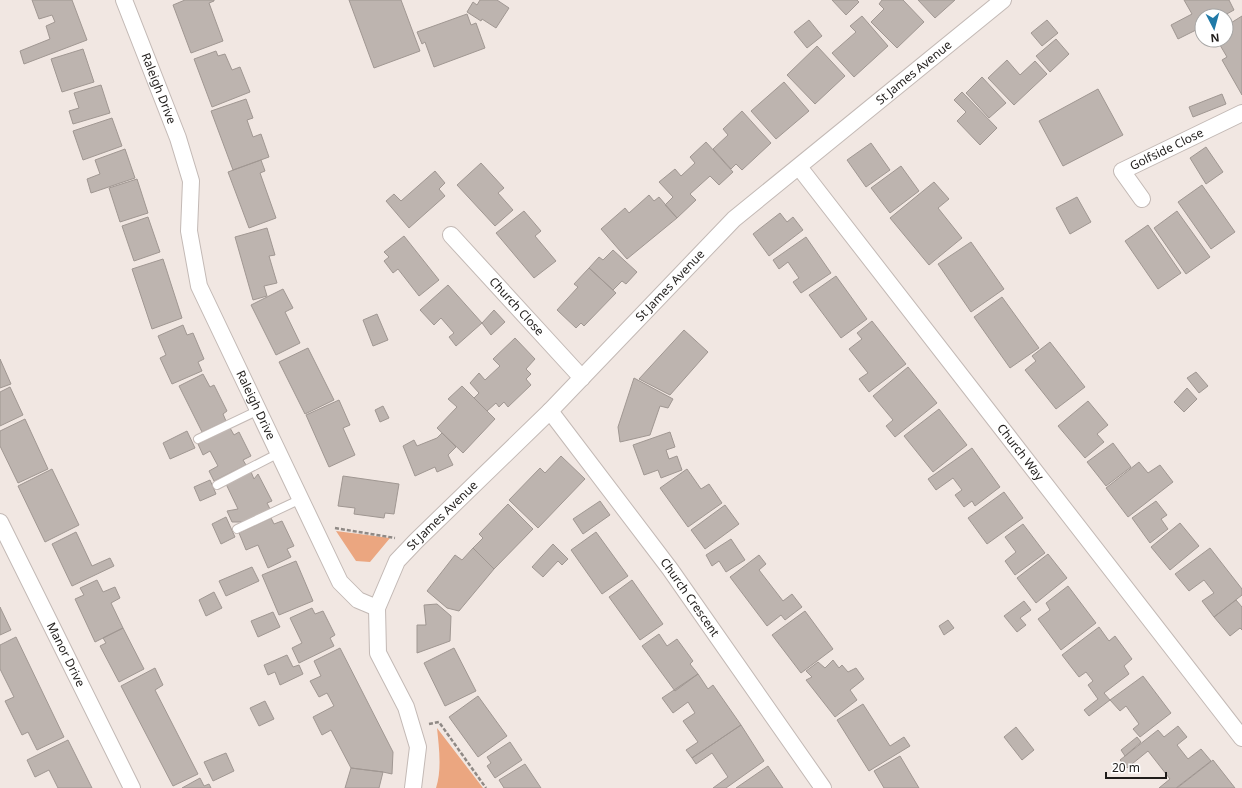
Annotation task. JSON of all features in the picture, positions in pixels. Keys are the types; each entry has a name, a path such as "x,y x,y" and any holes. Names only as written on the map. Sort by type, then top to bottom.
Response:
{"street":[{"name":"Raleigh Drive","path":"124,0 178,138 191,181 189,231 199,286 340,582 358,600 377,608"},
{"name":"St James Avenue","path":"377,608 397,562 416,541 550,411 734,219 1003,0"},
{"name":"Golfside Close","path":"1142,199 1122,171 1242,113"},
{"name":"Church Way","path":"799,167 1242,738"},
{"name":"Church Close","path":"451,235 582,378"},
{"name":"Church Crescent","path":"550,411 670,569 823,788"},
{"name":"Manor Drive","path":"0,522 132,788"},
{"path":"377,608 378,653 406,707 418,747 413,788"}],"lane":[{"path":"198,439 259,410"},
{"path":"217,485 279,453"},
{"path":"237,529 301,499"}],"path":[{"path":"313,525 416,541"},
{"path":"413,729 439,722 486,788"}],"shaded area":[{"path":"336,531 390,538 370,562 356,561"},
{"path":"437,728 483,788 436,788 439,774"}],"building":[{"path":"32,0 72,0 87,40 24,64 20,51 50,39 46,26 55,22 52,15 39,19"},
{"path":"185,0 214,0 209,3 223,41 191,53 173,5"},
{"path":"349,0 401,0 420,51 374,68"},
{"path":"480,0 497,0 509,8 496,28 467,12 473,2 477,5"},
{"path":"832,0 857,0 859,2 846,15"},
{"path":"882,0 903,0 924,22 897,48 871,22 884,9 879,4"},
{"path":"918,0 955,0 935,18"},
{"path":"1184,0 1229,0 1233,8 1194,8 1194,31 1178,39 1171,25 1192,14"},
{"path":"467,14 471,25 476,23 485,48 434,67 425,42 422,44 417,32"},
{"path":"862,16 888,46 854,77 832,53 856,32 850,26"},
{"path":"1242,16 1242,95 1222,60 1227,57 1222,48 1234,48 1234,21"},
{"path":"809,20 822,36 807,48 794,32"},
{"path":"1047,20 1058,33 1042,46 1031,33"},
{"path":"1056,39 1069,54 1050,72 1036,56"},
{"path":"817,46 845,76 815,104 787,75"},
{"path":"83,49 94,82 62,92 51,59"},
{"path":"216,51 218,56 225,54 232,70 240,67 250,92 212,107 194,59"},
{"path":"1007,60 1020,75 1035,61 1047,74 1014,105 988,78"},
{"path":"982,77 1006,103 989,118 966,93"},
{"path":"784,82 809,111 776,139 751,111"},
{"path":"101,85 110,113 73,124 69,111 79,108 74,93"},
{"path":"1098,89 1123,135 1063,166 1039,121"},
{"path":"962,92 997,128 980,145 957,121 966,112 954,100"},
{"path":"1222,94 1226,104 1193,117 1189,107"},
{"path":"246,99 253,118 247,120 253,137 261,134 269,157 233,170 211,111"},
{"path":"742,111 771,143 742,170 736,164 731,169 713,149 728,135 723,129"},
{"path":"112,118 122,146 83,160 73,131"},
{"path":"706,142 733,172 719,185 710,176 690,194 696,200 677,218 665,205 673,197 659,182 675,169 681,176 695,163 690,157"},
{"path":"871,143 890,170 866,187 847,160"},
{"path":"1206,147 1223,172 1206,184 1190,158"},
{"path":"125,149 135,178 91,193 87,179 100,174 95,160"},
{"path":"261,160 265,171 260,173 276,218 249,228 228,172"},
{"path":"481,163 504,188 498,193 513,210 495,226 457,185"},
{"path":"901,166 919,191 890,213 871,188"},
{"path":"435,171 445,183 439,189 445,196 409,228 386,201 394,194 401,201"},
{"path":"137,179 148,213 120,222 109,188"},
{"path":"934,182 949,199 938,208 962,238 929,265 890,218"},
{"path":"1202,185 1235,232 1211,249 1178,202"},
{"path":"649,195 654,201 659,197 677,218 627,259 601,229 625,208 629,213"},
{"path":"1077,197 1091,222 1070,234 1056,208"},
{"path":"524,211 541,231 535,236 556,261 534,278 496,233"},
{"path":"1177,211 1210,257 1186,274 1154,228"},
{"path":"780,213 787,222 793,217 803,230 769,256 753,234"},
{"path":"148,217 160,252 134,261 122,226"},
{"path":"1148,225 1181,273 1158,289 1125,241"},
{"path":"267,228 275,255 269,256 277,283 264,286 267,296 253,300 235,237"},
{"path":"404,236 439,280 419,296 398,269 393,273 384,261 389,257 384,252"},
{"path":"806,237 831,273 801,293 793,282 799,278 788,262 779,269 773,260"},
{"path":"971,242 1004,289 971,312 938,264"},
{"path":"613,250 637,272 626,284 622,281 613,290 589,268 599,257 603,260"},
{"path":"163,259 182,318 152,329 132,269"},
{"path":"589,268 616,293 584,326 581,323 576,328 557,310 578,287 574,284"},
{"path":"836,276 867,319 841,338 809,295"},
{"path":"448,285 482,323 456,346 449,337 454,333 441,318 434,325 420,310"},
{"path":"283,289 293,308 285,312 300,343 276,355 251,305"},
{"path":"1002,297 1039,348 1010,368 974,317"},
{"path":"494,310 505,322 491,335 482,323"},
{"path":"377,314 388,340 373,346 363,320"},
{"path":"872,321 906,364 869,392 859,379 868,373 849,349 862,339 857,333"},
{"path":"183,325 187,335 193,333 204,359 198,362 202,371 172,384 160,358 166,355 158,336"},
{"path":"684,330 708,352 670,395 639,379"},
{"path":"515,338 535,359 526,369 531,374 526,379 531,385 508,407 504,402 499,407 496,403 487,411 474,398 479,393 470,383 479,373 485,380 500,366 493,359"},
{"path":"1050,342 1085,387 1056,409 1025,370 1036,361 1032,356"},
{"path":"308,348 334,400 305,414 279,362"},
{"path":"0,359 11,384 0,388"},
{"path":"908,367 937,403 895,437 886,426 893,420 873,396"},
{"path":"1196,372 1208,386 1199,393 1187,378"},
{"path":"203,374 210,387 214,385 227,411 223,414 226,421 202,432 179,386"},
{"path":"634,378 673,399 668,408 660,406 650,435 620,442 618,427"},
{"path":"462,386 495,419 463,453 437,428 457,407 448,399"},
{"path":"10,387 23,415 0,426 0,392"},
{"path":"1187,388 1197,399 1184,412 1174,402"},
{"path":"339,400 350,425 343,428 355,455 329,467 306,415"},
{"path":"1088,401 1108,425 1097,434 1104,442 1085,458 1058,426"},
{"path":"383,406 389,418 380,422 375,410"},
{"path":"939,409 967,445 933,472 904,436"},
{"path":"25,419 48,469 18,483 0,446 0,431"},
{"path":"230,428 234,435 239,432 251,456 243,460 246,465 214,481 209,471 218,466 210,451 203,455 198,444"},
{"path":"187,431 195,448 170,459 163,443"},
{"path":"670,432 675,447 666,450 669,459 677,456 682,470 661,478 658,470 644,475 633,445"},
{"path":"442,433 456,447 448,455 453,465 437,472 435,467 415,476 403,446 414,440 417,446 437,438"},
{"path":"1113,443 1131,467 1106,486 1087,462"},
{"path":"972,448 1000,487 975,506 972,501 964,507 955,495 962,490 953,478 936,490 928,479"},
{"path":"561,456 585,479 538,528 509,500 540,468 545,473"},
{"path":"1139,462 1148,473 1160,465 1173,482 1128,517 1106,488"},
{"path":"52,469 79,525 45,542 18,486"},
{"path":"687,469 701,489 709,484 722,503 688,527 660,488"},
{"path":"251,472 254,479 258,474 272,501 267,503 270,509 244,522 232,522 227,511 238,509 226,484"},
{"path":"343,476 399,484 394,514 385,513 384,518 354,514 355,508 338,506"},
{"path":"210,480 216,494 200,501 194,487"},
{"path":"1004,492 1023,518 987,544 968,518"},
{"path":"600,501 610,515 583,534 573,519"},
{"path":"1156,501 1167,515 1161,519 1168,529 1150,543 1132,518"},
{"path":"508,504 533,529 494,569 473,548 483,538 479,534"},
{"path":"725,505 739,524 705,549 691,530"},
{"path":"226,517 235,537 221,544 212,524"},
{"path":"271,518 274,524 282,521 294,546 287,549 291,557 268,568 258,545 246,550 239,533"},
{"path":"1180,523 1199,546 1170,570 1151,547"},
{"path":"1023,524 1045,553 1015,575 1005,561 1016,552 1005,537"},
{"path":"76,532 92,566 110,558 114,566 72,586 52,544"},
{"path":"596,532 628,576 602,594 571,550"},
{"path":"731,539 745,560 726,572 719,561 712,566 706,555"},
{"path":"553,544 568,559 562,565 558,561 543,577 532,567"},
{"path":"473,548 494,569 459,611 447,608 427,591 455,555 462,560"},
{"path":"1210,548 1242,589 1242,595 1214,617 1202,601 1214,593 1204,580 1189,591 1175,574"},
{"path":"1048,554 1067,578 1036,603 1017,578"},
{"path":"759,555 766,564 759,570 783,601 792,594 802,607 785,620 781,615 767,626 730,577"},
{"path":"296,561 313,601 279,615 262,575"},
{"path":"252,567 259,581 226,596 219,581"},
{"path":"97,580 103,592 115,587 120,598 111,603 123,628 95,642 75,599 84,595 80,588"},
{"path":"632,580 663,624 640,640 609,597"},
{"path":"1068,586 1096,623 1061,650 1038,619 1050,610 1046,603"},
{"path":"214,592 222,608 206,616 199,600"},
{"path":"1236,600 1242,607 1242,630 1240,628 1230,636 1214,617"},
{"path":"1024,601 1031,610 1020,618 1026,625 1017,632 1004,616"},
{"path":"437,604 451,616 450,641 417,653 417,625 426,625 424,605"},
{"path":"0,607 11,630 0,635"},
{"path":"312,608 315,614 323,611 335,635 330,638 334,646 299,663 292,648 302,643 290,618"},
{"path":"805,611 833,649 801,673 772,635"},
{"path":"273,612 280,627 258,637 251,621"},
{"path":"948,620 954,628 944,635 939,626"},
{"path":"1099,627 1109,641 1115,636 1132,659 1124,666 1129,674 1104,693 1110,700 1089,716 1084,710 1098,699 1088,685 1093,681 1086,672 1079,677 1062,655"},
{"path":"123,628 144,669 119,682 100,646 106,643 103,638"},
{"path":"659,634 667,646 677,639 693,661 690,664 698,674 675,691 642,646"},
{"path":"16,637 64,737 37,750 28,732 22,735 5,701 14,697 0,669 0,645"},
{"path":"340,648 393,752 392,774 351,768 331,730 322,735 313,717 334,706 327,693 319,697 310,681 321,676 314,661"},
{"path":"454,648 476,691 445,706 424,663"},
{"path":"287,655 293,667 299,665 303,674 280,685 275,672 268,675 264,665"},
{"path":"833,660 839,668 842,665 848,672 856,668 864,679 850,690 857,700 835,717 806,680 812,677 806,671 818,662 825,668"},
{"path":"155,668 163,685 155,690 198,774 173,786 121,686"},
{"path":"698,674 708,689 713,685 741,725 692,758 686,750 698,742 683,721 695,713 688,702 673,713 662,698"},
{"path":"1143,676 1171,713 1140,737 1133,729 1139,724 1126,706 1120,711 1110,700"},
{"path":"478,696 507,736 478,757 449,717"},
{"path":"265,701 274,719 259,726 250,708"},
{"path":"863,704 890,746 904,737 910,746 869,771 837,720"},
{"path":"741,725 764,761 726,788 713,788 728,777 712,753 696,764 692,758"},
{"path":"1178,726 1187,737 1177,745 1188,759 1201,749 1211,761 1176,788 1159,788 1170,779 1148,751 1127,768 1120,760 1158,730 1164,737"},
{"path":"1016,727 1034,750 1022,760 1004,737"},
{"path":"1137,737 1141,742 1125,756 1121,750"},
{"path":"68,740 92,788 58,788 49,770 35,777 27,760"},
{"path":"510,742 522,760 495,778 487,766 491,763 487,757"},
{"path":"226,753 234,771 213,781 204,762"},
{"path":"900,756 919,788 884,788 874,771"},
{"path":"1213,760 1235,788 1177,788"},
{"path":"525,764 541,788 504,788 499,780"},
{"path":"768,766 783,788 736,788"},
{"path":"351,768 383,772 379,788 345,788"},
{"path":"200,778 204,786 209,784 211,788 182,788"}]}
